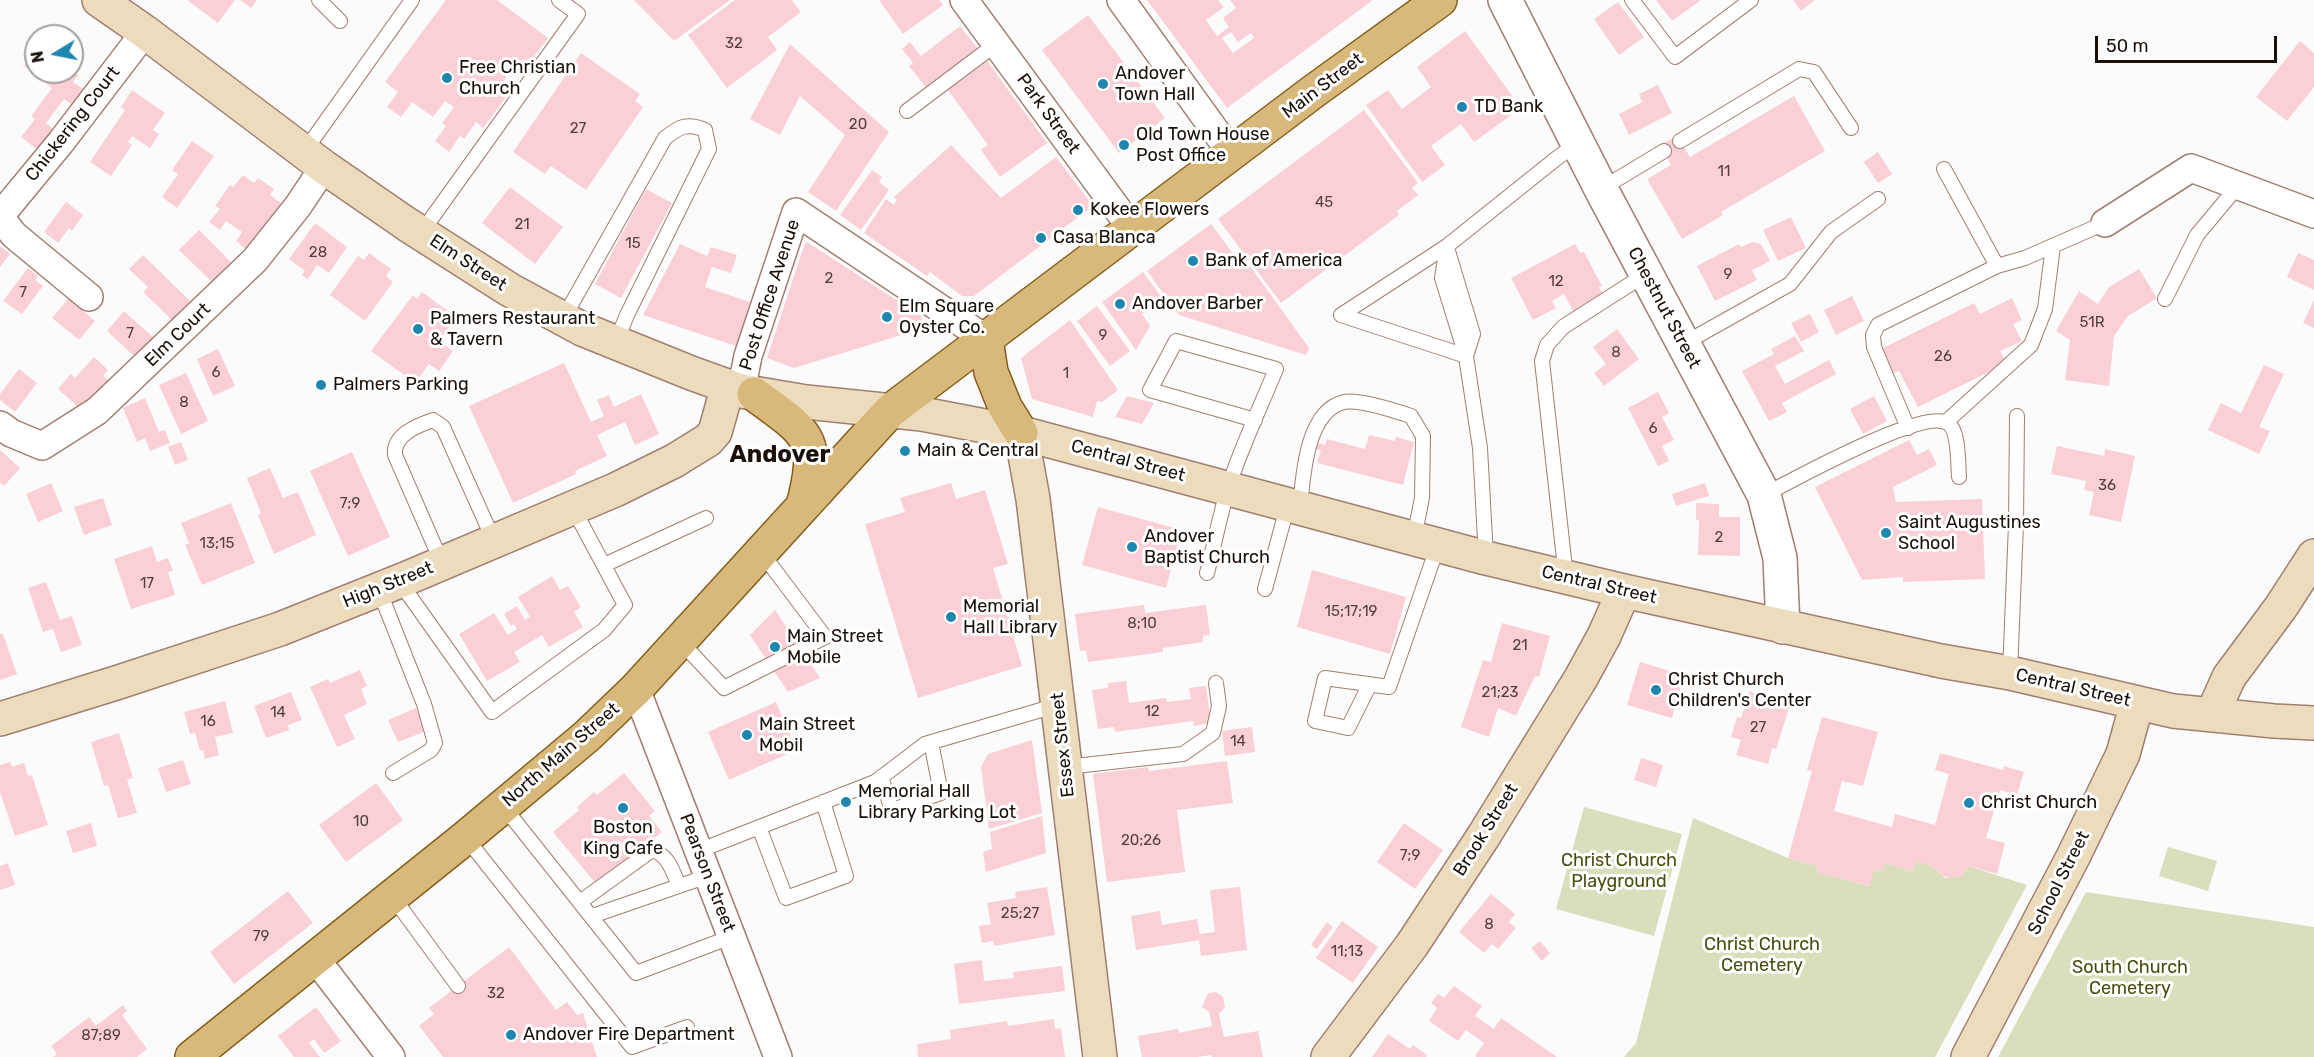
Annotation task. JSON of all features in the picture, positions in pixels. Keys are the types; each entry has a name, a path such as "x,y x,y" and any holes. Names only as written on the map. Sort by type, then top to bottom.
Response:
{"main road":[{"name":"Elm Street","path":"99,0 314,159 421,233 510,290 563,319 741,390 806,402 890,411"},
{"name":"Main Street","path":"890,411 1314,91 1440,0"},
{"path":"987,339 990,372 1005,407 1021,433"},
{"path":"741,390 795,424 807,438 812,462 803,506"},
{"name":"High Street","path":"0,718 228,646 389,585 573,508 674,461 708,440 741,390"},
{"name":"Central Street","path":"890,411 922,414 1021,433 1486,558 1783,627 2010,673 2173,711 2314,723"},
{"name":"North Main Street","path":"192,1057 465,838 587,736 636,689 890,411"},
{"name":"Essex Street","path":"1021,433 1033,499 1100,1057"},
{"path":"2212,715 2229,677 2281,607 2314,556"},
{"name":"Brook Street","path":"1328,1057 1412,945 1483,837 1581,678 1604,636 1624,591"},
{"name":"School Street","path":"1968,1057 2073,857 2113,775 2123,754 2137,703"}],"street":[{"name":"Park Street","path":"964,0 1132,229"},
{"path":"1121,0 1232,154"},
{"name":"Chestnut Street","path":"1505,0 1601,189 1764,495 1780,558 1783,627"},
{"name":"Chickering Court","path":"89,297 14,235 0,216 61,142 145,32"},
{"name":"Elm Court","path":"0,426 42,446 97,411 255,260 298,206 314,159"},
{"path":"2105,223 2191,168 2314,214"},
{"name":"Post Office Avenue","path":"741,390 748,356 796,212 987,339"},
{"name":"Pearson Street","path":"636,689 778,1057"},
{"path":"315,958 391,1057"}],"lane":[{"path":"319,0 340,21"},
{"path":"314,159 412,0"},
{"path":"421,233 578,14 559,0"},
{"path":"1632,0 1675,57 1751,0"},
{"path":"907,111 996,44"},
{"path":"1680,141 1799,69 1814,72 1851,128"},
{"path":"563,319 665,138 679,128 692,124 705,130 709,149 627,315 616,342"},
{"path":"1466,356 1341,315 1447,246 1578,143"},
{"path":"1601,189 1664,152"},
{"path":"1944,169 1997,266"},
{"path":"2165,299 2197,235 2238,186"},
{"path":"1683,344 1790,284 1831,232 1878,199"},
{"path":"1908,428 1874,347 1873,335 1878,325 1997,266 2025,258 2105,223"},
{"path":"1447,246 1442,278 1466,356 1480,448 1486,558"},
{"path":"1946,422 2031,345 2044,309 2053,246"},
{"path":"1566,577 1542,362 1547,345 1563,327 1646,274"},
{"path":"1207,573 1228,488 1276,369 1176,341 1150,390 1255,420"},
{"path":"1265,589 1294,506 1313,435 1321,418 1333,406 1346,402 1387,408 1412,416 1423,436 1422,498 1426,542 1389,687 1370,684 1325,678 1315,721 1348,728 1370,684"},
{"path":"2010,673 2016,524 2017,417"},
{"path":"442,563 395,455 394,447 399,438 433,420 443,427 494,541"},
{"path":"1764,495 1871,441 1934,421 1946,422 1952,426 1955,434 1959,477"},
{"path":"389,585 492,712 604,630 625,604 573,508"},
{"path":"604,566 706,518"},
{"path":"680,641 724,688 825,638 761,552"},
{"path":"389,585 435,743 431,750 393,773"},
{"path":"1066,767 1183,754 1213,733 1220,706 1216,683"},
{"path":"698,850 875,782 924,744 1059,705"},
{"path":"881,777 892,810 941,793 931,742"},
{"path":"759,827 786,898 846,876 823,802"},
{"path":"503,806 636,973 731,937"},
{"path":"465,838 632,1047 687,1027"},
{"path":"580,902 652,850 660,853 669,864 679,886"},
{"path":"592,916 708,876"},
{"path":"392,896 458,986"}],"green space":[{"name":"Christ Church Playground","path":"1584,807 1682,834 1654,936 1556,909"},
{"name":"Christ Church Cemetery","path":"1693,818 1788,858 1818,866 1817,872 1869,886 1874,869 1882,871 1885,863 1912,871 1916,861 1935,868 1945,878 1961,876 1968,866 2027,885 1935,1057 1624,1057 1636,1043"},
{"path":"2168,847 2217,861 2208,891 2159,876"},
{"name":"South Church Cemetery","path":"2086,892 2314,927 2314,1057 1998,1057"}],"building":[{"path":"187,0 235,0 218,23"},
{"path":"240,0 257,0 251,8"},
{"name":"Free Christian Church","path":"446,0 497,0 548,38 521,74 513,68 501,85 510,92 483,128 476,122 464,139 460,136 449,152 435,141 446,126 442,123 454,107 445,101 433,117 412,102 401,117 387,107 398,92 385,82"},
{"path":"634,0 730,0 674,41"},
{"path":"735,0 792,0 801,12 768,37 777,50 727,88 688,35"},
{"path":"879,0 939,0 943,5 903,34"},
{"path":"1147,0 1218,0 1224,7 1206,20 1217,36 1229,27 1223,18 1236,8 1230,0 1373,0 1227,108","holes":["1231,32 1238,42 1251,33 1254,38 1233,53 1222,38"]},
{"path":"1656,0 1701,0 1672,21"},
{"path":"1793,0 1815,0 1801,11"},
{"path":"1618,2 1644,37 1619,55 1594,19"},
{"name":"Andover Town Hall","path":"1088,15 1165,118 1119,153 1042,50"},
{"path":"960,26 979,50 928,90 909,66 913,63 902,49 910,42 921,56"},
{"name":"TD Bank","path":"1465,31 1521,108 1474,142 1461,124 1431,146 1445,165 1422,182 1366,105 1388,90 1402,109 1431,87 1417,67"},
{"path":"2300,41 2314,53 2314,87 2287,121 2256,97"},
{"path":"790,44 889,132 836,211 808,192 845,135 800,96 780,135 750,119"},
{"path":"581,53 640,94 635,101 643,107 586,190 551,166 545,174 513,152"},
{"path":"987,61 1047,143 1000,177 981,150 988,145 948,90"},
{"path":"47,84 76,84 86,91 74,106 64,99 46,123 59,133 43,154 21,137 35,119 31,116 52,88"},
{"path":"1658,85 1672,113 1629,135 1619,114 1642,102 1639,94"},
{"path":"132,90 165,113 153,130 159,134 150,148 132,136 128,142 132,145 111,176 90,162 125,110 121,107"},
{"path":"1794,96 1825,151 1721,212 1723,215 1682,239 1647,179 1671,165 1660,145 1677,136 1690,157"},
{"path":"1364,110 1418,183 1412,188 1418,195 1397,211 1399,215 1281,303 1218,219"},
{"path":"192,141 214,156 177,208 162,197 178,174 172,170"},
{"path":"951,145 1001,198 1056,157 1093,206 974,296 962,296 930,272 927,276 864,233 886,199 894,205 897,200 894,197"},
{"path":"1878,152 1892,174 1878,183 1864,162"},
{"path":"872,170 882,177 879,182 889,190 861,230 840,215"},
{"path":"243,175 254,183 258,178 274,189 270,195 281,203 247,250 236,241 242,232 226,221 220,230 209,222 220,209 215,206 230,185 233,187"},
{"path":"510,187 563,227 535,264 482,223"},
{"path":"646,189 672,203 621,298 595,284"},
{"path":"66,202 83,215 72,231 69,228 58,243 44,232"},
{"path":"1791,217 1806,248 1778,261 1763,230"},
{"path":"315,223 347,247 329,273 317,265 308,279 302,275 305,271 289,259"},
{"path":"1211,224 1240,263 1245,259 1309,348 1306,355 1179,315 1147,271"},
{"path":"199,230 231,262 212,282 179,250"},
{"path":"807,242 921,316 924,325 921,329 794,368 767,358"},
{"path":"1752,242 1761,244 1770,261 1752,270 1757,280 1715,301 1697,266 1739,244 1741,247"},
{"path":"680,244 707,256 711,247 737,255 731,273 712,267 705,287 750,302 736,346 643,315"},
{"path":"1575,244 1580,253 1584,252 1602,286 1599,287 1604,297 1574,313 1564,294 1552,301 1556,308 1533,320 1511,278"},
{"path":"0,246 10,254 0,267"},
{"path":"369,253 391,269 386,276 393,282 365,321 330,295 358,256 364,260"},
{"path":"2298,253 2314,260 2314,290 2287,277"},
{"path":"143,255 190,301 172,320 143,292 148,287 129,269"},
{"path":"28,268 38,276 35,280 43,286 22,314 3,301"},
{"path":"2139,269 2157,298 2128,316 2114,336 2109,386 2065,380 2070,340 2056,331 2079,291 2098,304 2109,287"},
{"path":"1143,272 1163,299 1142,314 1150,326 1136,350 1102,302"},
{"name":"Palmers Restaurant & Tavern","path":"422,292 456,317 439,341 453,351 439,371 429,364 415,383 371,351 413,295 417,299"},
{"path":"1852,296 1864,321 1836,335 1824,310"},
{"path":"69,298 95,321 79,340 52,318"},
{"path":"2012,298 2022,320 2013,324 2022,341 2000,351 2007,363 1918,407 1899,371 1890,375 1879,350 1974,303 1980,314"},
{"path":"2314,300 2314,328 2303,323"},
{"path":"1097,306 1130,351 1110,366 1077,321"},
{"path":"124,311 154,338 136,358 107,331"},
{"path":"1810,314 1819,332 1801,342 1791,323"},
{"path":"1070,320 1118,390 1102,402 1097,401 1093,417 1032,399 1021,358"},
{"path":"1617,329 1639,359 1604,386 1594,373 1606,364 1593,347"},
{"path":"1795,336 1804,351 1775,366 1785,384 1829,360 1836,374 1782,403 1787,412 1769,421 1742,371 1774,354 1771,349"},
{"path":"218,349 235,386 213,396 197,359"},
{"path":"94,357 108,370 103,376 111,383 90,407 84,401 79,408 58,389 71,374 75,378"},
{"path":"564,363 591,422 604,416 597,400 609,395 614,407 641,394 659,434 635,445 625,422 597,435 607,456 575,471 576,474 513,503 469,406"},
{"path":"2264,365 2284,374 2259,427 2270,431 2259,454 2208,430 2221,403 2241,413"},
{"path":"19,369 37,383 15,412 0,400 0,394"},
{"path":"186,373 208,421 181,434 159,385"},
{"path":"1658,392 1669,413 1662,417 1674,440 1662,446 1669,461 1658,466 1628,408"},
{"path":"1127,396 1154,403 1142,424 1115,417"},
{"path":"1874,396 1887,421 1863,434 1850,409"},
{"path":"145,398 159,432 165,430 170,443 150,451 145,438 137,442 123,408"},
{"path":"1369,435 1395,441 1396,437 1414,442 1403,485 1317,463 1321,450 1316,449 1318,443 1325,445 1327,439 1365,449"},
{"path":"1909,440 1917,455 1929,449 1937,465 1893,487 1896,502 1982,499 1985,579 1903,582 1903,577 1862,580 1815,487"},
{"path":"181,442 188,460 175,465 168,447"},
{"path":"2057,446 2104,456 2105,449 2135,456 2121,522 2089,515 2094,492 2084,490 2086,481 2051,474"},
{"path":"0,450 20,468 4,486 0,483"},
{"path":"352,452 390,537 348,556 310,471"},
{"path":"270,468 283,498 298,492 316,535 274,554 258,515 261,513 247,478"},
{"path":"51,483 63,511 38,522 26,494"},
{"name":"Memorial Hall Library","path":"951,483 956,499 985,490 1008,564 993,568 1022,666 918,698 865,524 905,512 900,498"},
{"path":"1705,483 1709,496 1676,506 1672,494"},
{"path":"103,498 112,525 84,535 74,507"},
{"path":"231,503 255,563 202,585 185,545 189,543 181,523"},
{"path":"1696,503 1719,504 1719,517 1740,517 1740,556 1698,555 1699,520 1696,520"},
{"name":"Andover Baptist Church","path":"1098,507 1182,530 1166,588 1082,565"},
{"path":"152,546 157,562 168,558 173,571 168,572 175,595 131,609 114,559"},
{"path":"1312,570 1406,597 1390,654 1297,627"},
{"path":"552,576 560,590 568,586 581,607 574,612 583,627 549,647 542,635 514,652 520,662 487,681 459,634 494,613 508,635 517,629 514,624 511,626 504,614 517,606 525,620 530,617 518,597"},
{"path":"46,582 60,620 72,616 82,645 61,652 53,629 43,632 28,588"},
{"path":"1144,605 1145,613 1206,605 1210,635 1203,636 1203,642 1163,648 1163,652 1088,662 1086,650 1080,651 1075,614"},
{"path":"775,610 820,678 788,692 750,635"},
{"path":"1502,623 1550,636 1539,677 1535,676 1516,716 1498,708 1489,737 1461,727 1483,660 1491,662"},
{"path":"0,634 3,634 17,674 0,680"},
{"name":"Christ Church Children's Center","path":"1640,662 1684,675 1672,718 1627,705"},
{"path":"360,670 367,686 361,689 367,704 344,715 355,739 337,747 310,687 328,679 330,683"},
{"path":"1126,681 1129,703 1166,698 1167,702 1191,699 1189,688 1206,686 1211,723 1194,726 1193,721 1115,732 1114,727 1098,729 1092,690 1108,688 1108,683"},
{"path":"1749,691 1769,697 1768,702 1789,708 1776,749 1772,748 1768,764 1736,755 1741,740 1731,737 1737,717 1741,718"},
{"path":"291,692 302,720 288,725 289,730 266,738 254,706"},
{"path":"225,701 233,733 215,737 219,755 205,759 195,733 190,734 184,712"},
{"path":"776,702 796,750 729,780 708,732"},
{"path":"416,708 426,731 398,742 388,720"},
{"name":"Christ Church","path":"1822,717 1878,732 1863,786 1842,781 1834,811 1892,827 1895,814 1935,825 1949,774 1935,770 1940,753 2003,770 2004,766 2024,772 2017,795 2000,790 1986,838 2005,843 1997,874 1968,866 1961,876 1950,878 1941,875 1935,868 1916,861 1912,871 1885,863 1883,871 1874,869 1870,886 1816,872 1818,866 1788,858 1812,771 1807,770"},
{"path":"1252,727 1255,752 1225,756 1222,731"},
{"path":"119,733 133,778 127,780 137,813 118,818 108,785 104,786 91,742"},
{"path":"1032,740 1042,813 989,829 981,767 988,754"},
{"path":"1641,758 1663,765 1656,787 1634,780"},
{"path":"183,760 191,784 166,792 158,768"},
{"path":"1227,761 1233,803 1177,810 1185,872 1107,882 1093,774 1148,767 1149,771"},
{"path":"10,762 12,767 24,763 28,776 32,775 48,825 15,836 0,792 0,765"},
{"path":"624,773 655,811 649,816 662,832 597,885 553,832 579,810 577,807 594,792 597,795"},
{"path":"376,783 403,820 346,862 319,825"},
{"path":"1042,816 1046,853 986,872 983,852 992,849 990,832"},
{"path":"91,823 97,846 73,853 66,831"},
{"path":"1404,823 1443,850 1415,889 1377,862"},
{"path":"8,863 15,885 0,890 0,866"},
{"path":"1047,887 1055,935 994,946 994,941 982,943 979,926 991,924 987,903 1016,898 1015,892"},
{"path":"1240,887 1247,950 1201,956 1199,940 1136,950 1131,916 1160,911 1162,925 1197,919 1200,934 1215,932 1210,890"},
{"path":"288,891 313,923 234,984 210,952"},
{"path":"1491,894 1515,914 1509,922 1516,928 1498,949 1492,944 1484,953 1459,932"},
{"path":"1342,921 1378,947 1353,983 1316,958"},
{"path":"1327,922 1333,927 1317,949 1311,945"},
{"path":"1540,941 1550,953 1542,961 1531,948"},
{"path":"509,947 556,1010 567,1002 577,1015 583,1013 597,1057 443,1057 419,1026 434,1014 429,1008"},
{"path":"982,960 984,981 1014,978 1013,972 1062,966 1065,991 959,1004 954,964"},
{"path":"1454,986 1482,1006 1475,1016 1494,1029 1501,1018 1557,1057 1475,1056 1484,1043 1466,1030 1458,1041 1429,1021 1437,1008 1431,1003 1438,994 1444,998"},
{"path":"1216,992 1223,997 1225,1007 1219,1014 1224,1037 1258,1031 1263,1057 1212,1057 1211,1055 1142,1057 1138,1036 1178,1029 1179,1033 1212,1026 1209,1012 1202,1007 1208,993"},
{"path":"123,1005 127,1011 122,1015 147,1049 137,1057 53,1057 57,1054 51,1046 89,1017 96,1026"},
{"path":"316,1007 341,1041 324,1053 314,1039 309,1043 320,1057 294,1057 278,1036"},
{"path":"1054,1019 1055,1029 1061,1028 1065,1057 918,1057 917,1044 951,1039 950,1030 1007,1021 1008,1026"},
{"path":"1388,1034 1410,1049 1413,1045 1427,1055 1426,1057 1372,1057"}],"place":[{"name":"Free Christian Church","path":"447,78"},
{"name":"Andover Town Hall","path":"1103,84"},
{"name":"TD Bank","path":"1462,107"},
{"name":"Old Town House Post Office","path":"1124,145"},
{"name":"Kokee Flowers","path":"1078,210"},
{"name":"Casa Blanca","path":"1041,238"},
{"name":"Bank of America","path":"1193,261"},
{"name":"Andover Barber","path":"1120,304"},
{"name":"Elm Square Oyster Co.","path":"887,317"},
{"name":"Palmers Restaurant & Tavern","path":"418,329"},
{"name":"Palmers Parking","path":"321,385"},
{"name":"Main & Central","path":"905,451"},
{"name":"Saint Augustines School","path":"1886,533"},
{"name":"Andover Baptist Church","path":"1132,547"},
{"name":"Memorial Hall Library","path":"951,617"},
{"name":"Main Street Mobile","path":"775,647"},
{"name":"Christ Church Children's Center","path":"1656,690"},
{"name":"Main Street Mobil","path":"747,735"},
{"name":"Memorial Hall Library Parking Lot","path":"846,802"},
{"name":"Christ Church","path":"1969,803"},
{"name":"Boston King Cafe","path":"623,808"},
{"name":"Andover Fire Department","path":"511,1035"}],"district":[{"name":"Andover","path":"780,455"}]}
